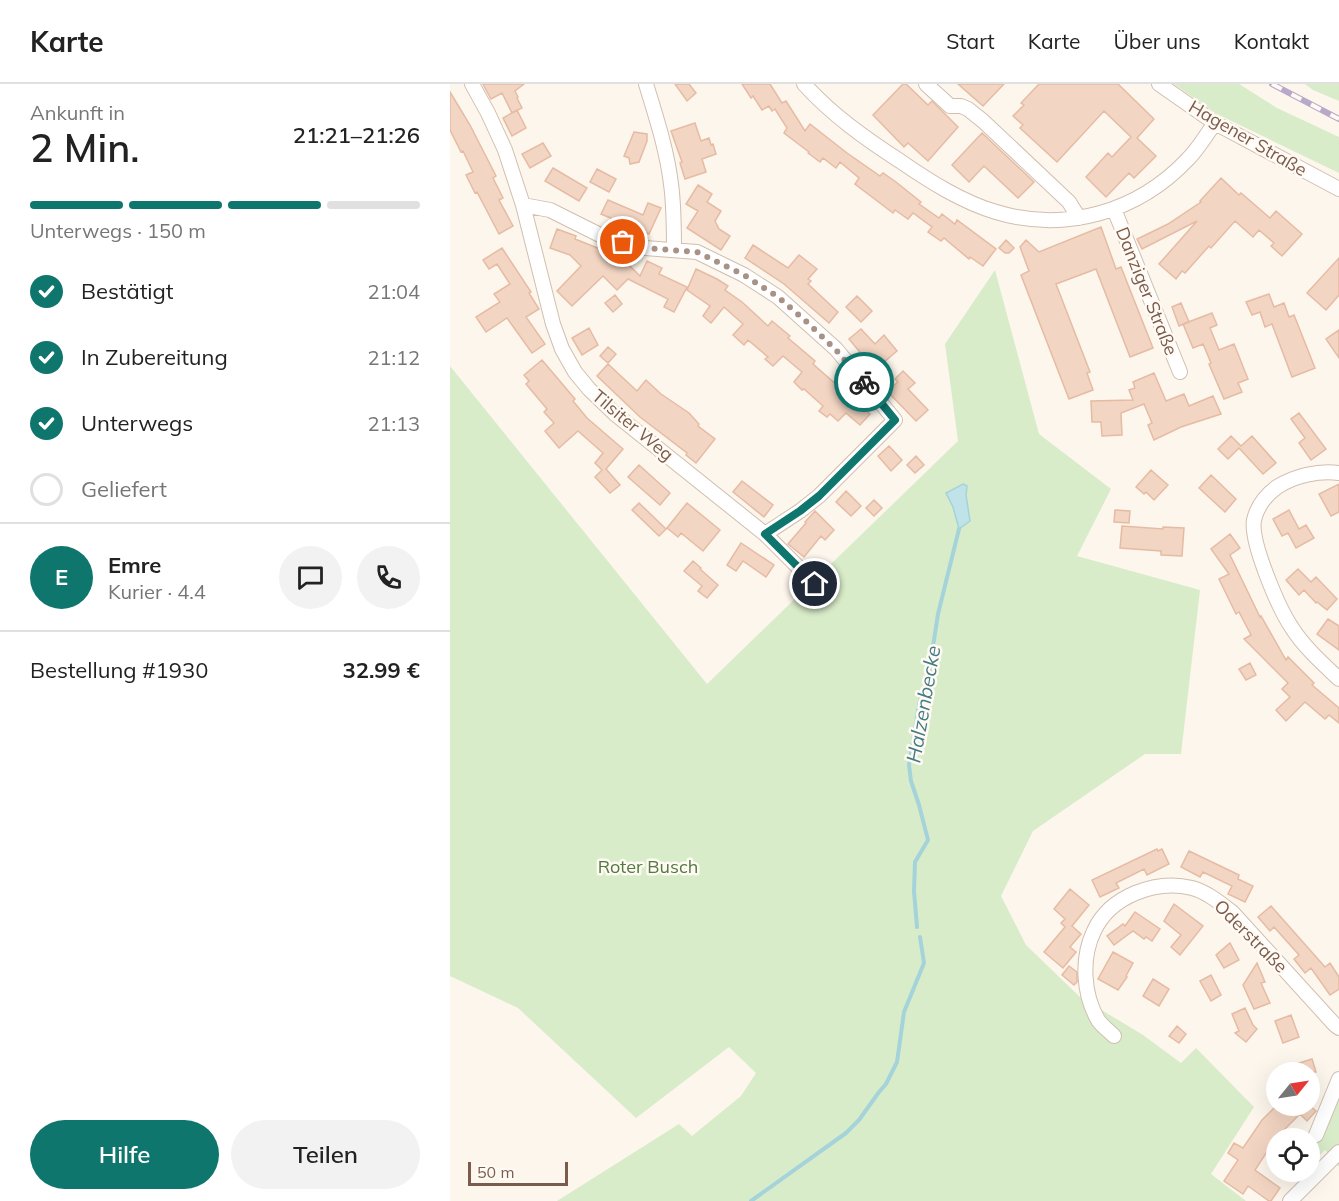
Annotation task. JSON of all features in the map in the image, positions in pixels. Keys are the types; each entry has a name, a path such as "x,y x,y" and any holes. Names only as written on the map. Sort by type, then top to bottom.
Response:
{"street":[{"name":"Tilsiter Weg","path":"472,84 505,150 523,205 553,324 562,349 575,372 615,414 765,534 815,584"},
{"path":"646,84 660,129 671,183 674,250"},
{"path":"804,84 860,135 920,175 959,197 996,212 1038,220 1079,219 1114,209 1140,197 1162,183 1188,159 1215,123"},
{"path":"926,84 950,106 965,107 983,121 1069,202 1079,219"},
{"name":"Hagener Straße","path":"1159,84 1215,123 1339,189"},
{"path":"523,205 550,210 602,236 645,248 697,252 744,275 778,297 836,350 895,420 819,496 765,534"},
{"name":"Danziger Straße","path":"1114,209 1180,372"},
{"path":"1339,473 1306,475 1285,482 1269,493 1254,521 1260,553 1269,580 1292,630 1339,679"},
{"name":"Oderstraße","path":"1114,1036 1099,1021 1084,977 1094,931 1106,915 1122,901 1141,891 1159,886 1194,889 1213,898 1232,912 1339,1028"},
{"path":"1319,1128 1339,1079"},
{"path":"1290,1201 1339,1152"}],"green space":[{"path":"1174,84 1239,84 1277,108 1339,137 1339,173 1217,114"},
{"path":"1305,84 1339,84 1339,101 1313,90"},
{"name":"Roter Busch","path":"995,270 1039,434 1111,489 1077,556 1200,590 1181,754 1145,754 1033,831 1001,896 1026,945 1080,997 1143,1035 1181,1063 1196,1048 1254,1107 1211,1174 1246,1201 557,1201 679,1124 692,1136 741,1096 756,1073 729,1047 636,1118 518,1008 450,976 450,366 707,684 958,441 945,344"},
{"path":"1339,1092 1339,1167 1325,1150 1320,1155 1320,1133"}],"water":[{"path":"963,484 967,486 970,521 959,529 953,507 946,493"}],"building":[{"path":"483,84 524,84 515,91 522,108 512,113 502,93 491,99"},
{"path":"675,84 689,84 696,93 687,101"},
{"path":"742,84 770,84 782,103 786,101 805,131 810,124 880,176 883,173 896,182 921,202 919,204 939,218 942,214 955,224 957,220 996,249 983,266 970,257 969,259 944,238 941,241 928,232 932,227 913,213 908,219 895,210 893,213 855,184 859,178 840,162 836,168 823,158 820,162 784,133 787,128 775,109 772,111 769,106 762,110"},
{"path":"903,84 906,84 928,105 932,101 958,127 928,161 908,143 904,147 873,115"},
{"path":"958,84 1004,84 983,106"},
{"path":"1039,84 1118,84 1154,119 1137,138 1156,156 1134,178 1129,173 1106,197 1086,177 1108,153 1112,157 1131,137 1104,111 1057,162 1020,128 1023,125 1013,116 1024,105 1021,103"},
{"path":"450,92 496,176 493,178 503,198 499,200 513,226 499,234 466,175 473,172 450,130"},
{"path":"517,110 526,128 512,136 503,118"},
{"path":"695,123 701,141 709,138 716,154 702,159 706,172 685,179 680,163 682,162 671,131"},
{"path":"634,132 647,134 647,141 639,162 630,164 629,158 624,156"},
{"path":"982,133 1034,182 1018,198 984,166 969,182 952,165"},
{"path":"543,143 551,156 530,168 522,154"},
{"path":"553,168 587,188 579,201 545,181"},
{"path":"597,169 616,179 609,192 590,182"},
{"path":"1221,178 1270,218 1276,211 1302,234 1282,256 1271,246 1274,243 1259,230 1253,237 1235,221 1211,248 1209,246 1185,273 1182,271 1176,279 1159,264 1197,221 1142,249 1137,239 1168,224 1201,202"},
{"path":"698,185 712,194 707,202 721,211 715,221 719,229 730,236 721,250 687,228 698,211 686,204"},
{"path":"608,200 643,215 648,203 661,208 649,234 601,214"},
{"path":"1101,227 1116,269 1121,267 1153,348 1130,357 1096,269 1056,284 1090,372 1087,373 1093,390 1069,399 1021,275 1029,271 1020,247 1026,240 1039,252"},
{"path":"557,229 576,236 575,239 600,249 601,247 612,258 617,253 640,276 647,261 662,268 659,274 687,287 674,312 664,307 668,299 628,279 617,290 603,276 572,306 557,291 581,266 570,255 550,248"},
{"path":"1006,240 1014,248 1009,253 999,248"},
{"path":"753,245 788,268 799,255 817,269 808,279 811,281 808,284 838,312 829,323 784,284 745,258"},
{"path":"502,248 531,292 529,293 539,309 526,317 545,344 532,353 507,318 486,332 476,317 500,302 494,294 510,284 497,264 489,269 483,260"},
{"path":"1339,258 1339,295 1326,310 1307,293"},
{"path":"696,269 728,286 725,290 768,326 772,321 790,336 788,338 815,361 813,364 870,414 860,425 846,413 838,421 830,414 827,417 819,411 823,406 794,382 802,372 783,356 773,366 765,359 768,357 748,340 744,345 733,335 743,324 724,307 711,323 703,316 710,306 687,290"},
{"path":"1269,294 1274,307 1284,303 1289,317 1294,315 1315,368 1292,377 1272,324 1265,327 1260,312 1252,315 1246,302"},
{"path":"615,295 622,304 613,312 605,303"},
{"path":"857,296 872,311 861,322 846,307"},
{"path":"1181,303 1189,322 1179,326 1172,307"},
{"path":"1212,313 1217,325 1210,328 1219,350 1234,344 1248,379 1238,383 1242,392 1224,399 1203,344 1193,348 1183,324"},
{"path":"589,328 598,345 582,355 572,338"},
{"path":"861,329 875,344 884,335 897,351 875,370 849,339"},
{"path":"1339,330 1339,358 1326,339"},
{"path":"608,347 616,354 608,363 600,356"},
{"path":"542,360 575,399 573,401 587,418 623,449 606,469 620,485 610,493 595,477 602,470 595,463 603,453 578,431 559,448 545,431 554,423 544,412 547,409 526,384 529,381 524,375"},
{"path":"608,364 637,391 646,380 661,394 689,413 699,424 698,426 715,439 696,463 686,455 687,453 640,417 597,376"},
{"path":"903,371 915,383 908,389 928,410 916,421 887,391 898,382 895,379"},
{"path":"1154,373 1166,401 1184,394 1189,406 1213,396 1221,414 1181,427 1154,440 1148,425 1152,423 1144,404 1121,413 1122,435 1102,436 1101,422 1092,422 1091,401 1133,400 1129,390 1135,388 1133,382"},
{"path":"1299,413 1326,449 1311,460 1299,443 1305,438 1291,419"},
{"path":"1231,436 1241,446 1252,436 1276,463 1263,474 1239,448 1228,459 1218,449"},
{"path":"889,446 902,460 891,471 878,456"},
{"path":"916,456 924,465 915,473 907,465"},
{"path":"639,465 670,493 660,505 628,477"},
{"path":"1151,470 1168,485 1154,500 1146,492 1144,494 1136,487"},
{"path":"1211,475 1236,499 1225,512 1199,488"},
{"path":"742,481 773,505 764,517 733,492"},
{"path":"1339,484 1339,512 1331,516 1319,494"},
{"path":"846,491 861,506 851,516 836,502"},
{"path":"874,500 882,508 874,516 866,508"},
{"path":"639,503 666,529 659,536 632,510"},
{"path":"687,503 720,530 703,551 681,533 678,537 667,528"},
{"path":"1115,510 1130,511 1129,523 1114,522"},
{"path":"1289,510 1299,529 1306,525 1314,538 1296,548 1288,533 1282,536 1273,519"},
{"path":"815,511 834,530 825,540 821,536 804,557 788,544"},
{"path":"1122,526 1184,528 1182,556 1161,555 1161,551 1120,548"},
{"path":"1230,534 1240,548 1230,555 1260,617 1286,660 1288,657 1314,683 1312,685 1339,708 1339,723 1329,715 1325,719 1305,702 1286,721 1276,710 1290,697 1282,689 1288,683 1244,639 1251,635 1239,612 1236,614 1219,579 1229,574 1211,549"},
{"path":"741,543 774,565 766,577 743,561 736,571 727,565"},
{"path":"693,561 718,585 707,598 698,591 702,586 684,571"},
{"path":"1298,569 1311,582 1316,577 1337,599 1327,610 1316,603 1304,590 1299,595 1286,580"},
{"path":"1328,619 1339,626 1339,650 1317,634"},
{"path":"1250,663 1256,675 1246,680 1239,669"},
{"path":"1157,849 1158,851 1162,849 1169,864 1147,875 1144,869 1116,883 1119,888 1100,897 1092,880"},
{"path":"1189,851 1239,875 1238,879 1253,886 1245,902 1228,894 1232,886 1203,872 1200,877 1181,867"},
{"path":"1070,889 1089,905 1072,926 1081,934 1070,947 1076,952 1063,968 1044,952 1065,927 1061,923 1065,919 1054,909"},
{"path":"1174,904 1203,926 1180,955 1171,947 1181,935 1164,921"},
{"path":"1271,906 1325,967 1330,963 1339,977 1339,989 1330,995 1311,968 1305,973 1294,959 1299,955 1274,927 1270,931 1258,917"},
{"path":"1135,912 1160,929 1152,941 1146,937 1144,939 1133,931 1114,945 1107,936 1123,924 1125,926"},
{"path":"1230,943 1239,960 1224,968 1216,955"},
{"path":"1113,952 1133,963 1118,990 1098,979"},
{"path":"1257,963 1265,982 1261,983 1270,1003 1254,1009 1243,985"},
{"path":"1069,966 1077,972 1077,982 1074,985 1062,975"},
{"path":"1211,975 1221,995 1211,1001 1200,981"},
{"path":"1153,979 1169,989 1159,1006 1143,996"},
{"path":"1245,1008 1257,1029 1246,1042 1235,1033 1239,1031 1232,1014"},
{"path":"1291,1015 1299,1037 1283,1043 1275,1021"},
{"path":"1177,1026 1186,1034 1179,1043 1169,1036"},
{"path":"1266,1116 1298,1116 1286,1128 1266,1128 1266,1153 1255,1170 1266,1178 1266,1182 1272,1182 1280,1188 1271,1201 1248,1186 1243,1194 1224,1181 1238,1160 1228,1153 1234,1143 1243,1148"},
{"path":"1302,1116 1312,1116 1307,1121"}],"waterway":[{"name":"Halzenbecke","path":"917,927 914,891 915,862 928,840 911,781 909,765 920,700 928,679 938,614 959,529"},
{"name":"Halzenbecke","path":"751,1201 846,1133 859,1120 886,1084 897,1062 904,1012 924,963 920,937"}],"railway":[{"path":"1272,84 1339,119"}],"way so far":[{"path":"623,242 645,248 697,252 744,275 778,297 808,323 864,382"}],"route":[{"path":"815,584 765,534 800,511 835,482 895,420 864,382"}]}
